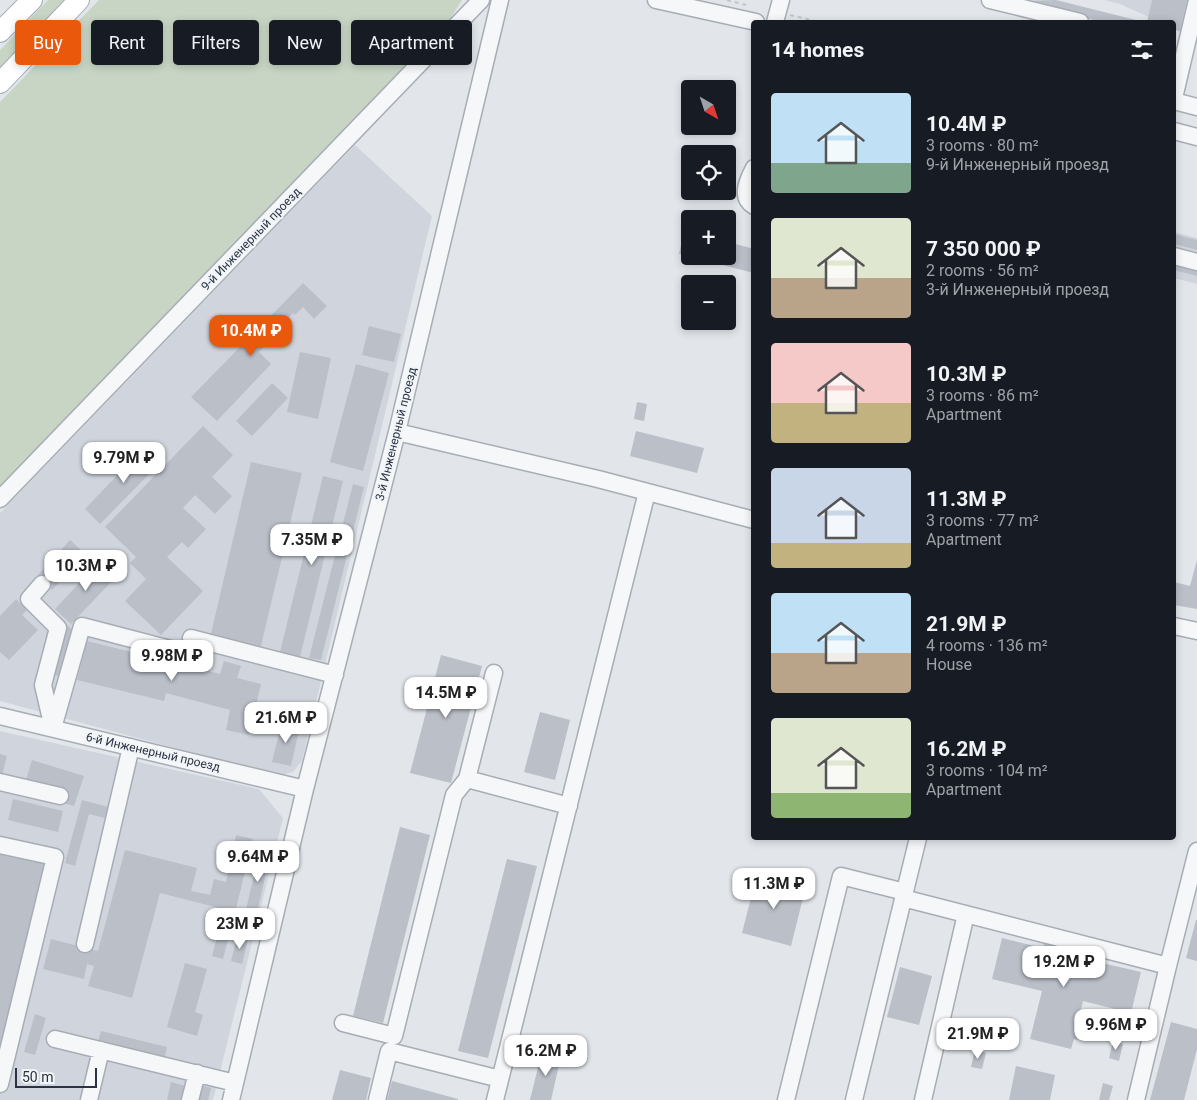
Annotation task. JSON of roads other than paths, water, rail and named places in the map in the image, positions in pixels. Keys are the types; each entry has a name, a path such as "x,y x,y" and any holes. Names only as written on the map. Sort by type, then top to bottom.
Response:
{"main road":[{"path":"0,32 32,0"},
{"path":"0,83 79,0"}],"street":[{"name":"9-й Инженерный проезд","path":"0,499 481,0"},
{"name":"3-й Инженерный проезд","path":"231,1100 305,789 397,432 500,0"},
{"path":"656,0 751,21"},
{"path":"776,20 781,0"},
{"path":"990,0 1072,20"},
{"path":"1176,79 1196,0"},
{"path":"1176,100 1197,107"},
{"path":"1176,132 1197,137"},
{"path":"751,174 746,184 745,194 751,204"},
{"path":"1176,257 1197,262"},
{"path":"397,432 647,492 751,519"},
{"path":"495,1100 647,492"},
{"path":"42,584 29,599 58,628 43,685 53,728"},
{"path":"53,728 82,626 174,650"},
{"path":"1176,626 1197,631"},
{"path":"191,638 335,675"},
{"path":"343,1023 394,1036 454,795 467,779 494,673"},
{"name":"6-й Инженерный проезд","path":"0,716 305,789"},
{"path":"85,944 131,747"},
{"path":"467,779 568,806"},
{"path":"0,782 60,796"},
{"path":"854,1100 918,840"},
{"path":"0,845 55,857 0,1084"},
{"path":"1136,1100 1197,851"},
{"path":"786,1100 841,876 966,914 1168,966"},
{"path":"923,1100 966,914"},
{"path":"55,1039 235,1083"},
{"path":"89,1100 101,1050"},
{"path":"377,1100 389,1051 500,1079"},
{"path":"190,1100 196,1073"}]}
